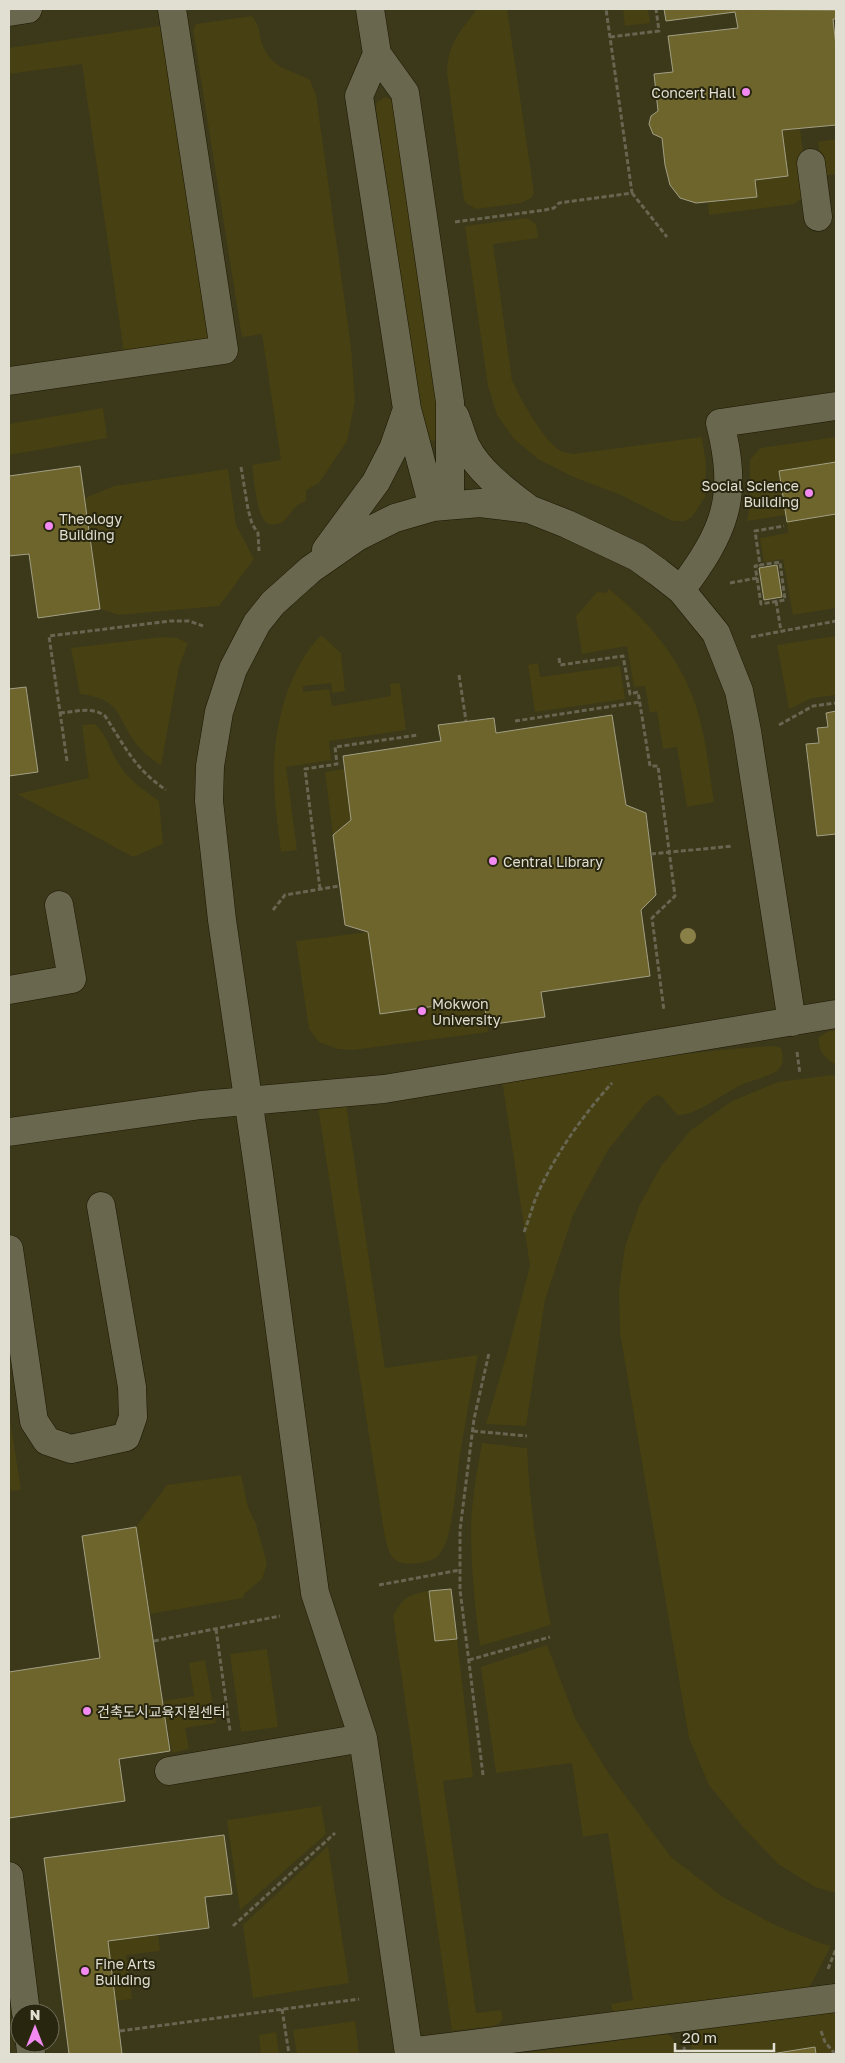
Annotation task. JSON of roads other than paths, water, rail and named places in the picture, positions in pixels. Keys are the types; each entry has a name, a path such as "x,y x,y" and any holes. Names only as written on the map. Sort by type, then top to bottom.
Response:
{"lane":[{"path":"9,12 28,9"},
{"path":"9,382 224,350 172,9"},
{"path":"370,9 377,54 405,93 450,402 466,446 482,468 529,509"},
{"path":"377,54 359,96 407,409 442,506"},
{"path":"811,163 818,217"},
{"path":"442,506 450,402"},
{"path":"681,590 705,558 718,534 728,501 727,450 720,424 836,406"},
{"path":"311,570 376,482 393,449 407,409"},
{"path":"792,1022 748,740 738,691 716,633 681,590 658,572 637,557 567,524 529,509 480,503 442,506 395,518 357,537 311,570 273,603 257,623 233,669 219,712 210,766 209,801 219,893 315,1594 363,1738 409,2053 836,1998"},
{"path":"9,990 72,979 59,905"},
{"path":"9,1132 248,1100 384,1089 836,1014"},
{"path":"9,1249 34,1421 47,1441 71,1449 126,1437 133,1418 132,1387 101,1206"},
{"path":"169,1771 363,1738"},
{"path":"9,1876 25,2003"}],"place":[{"name":"Concert Hall","path":"746,92"},
{"name":"Social Science Building","path":"809,493"},
{"name":"Theology Building","path":"49,526"},
{"name":"Central Library","path":"493,861"},
{"name":"Mokwon University","path":"422,1011"},
{"name":"건축도시교육지원센터","path":"87,1711"},
{"name":"Fine Arts Building","path":"85,1971"}]}
